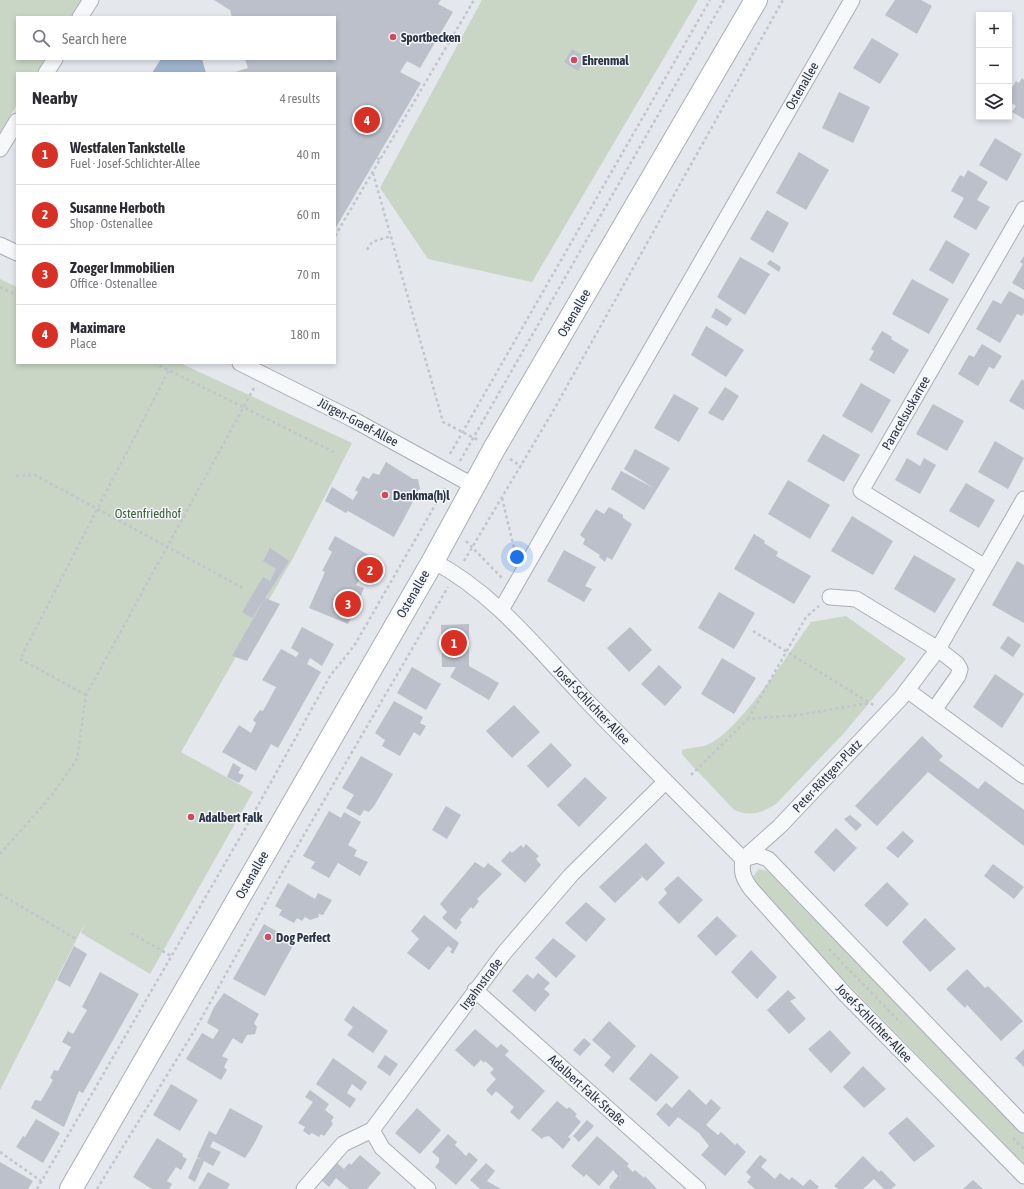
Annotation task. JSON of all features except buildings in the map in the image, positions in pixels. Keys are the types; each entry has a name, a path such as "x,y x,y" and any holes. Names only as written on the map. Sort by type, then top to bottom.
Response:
{"main road":[{"name":"Ostenallee","path":"71,1189 432,561 494,449 756,0"}],"street":[{"path":"81,16 91,0"},
{"name":"Ostenallee","path":"501,610 852,0"},
{"path":"47,72 54,60"},
{"path":"0,149 16,123"},
{"name":"Paracelsuskarree","path":"985,567 861,491 1024,209"},
{"path":"0,245 16,253"},
{"name":"Jürgen-Graef-Allee","path":"242,364 340,413 448,470 474,486"},
{"path":"941,643 1024,499"},
{"name":"Josef-Schlichter-Allee","path":"432,561 456,574 501,610 665,782 744,859 741,869 743,877 751,889 845,994 1024,1176"},
{"path":"830,597 856,599 941,643 960,669 958,676 934,710"},
{"name":"Peter-Röttgen-Platz","path":"744,859 780,826 887,713 907,690 941,643"},
{"path":"907,690 1024,776"},
{"name":"Irgahnstraße","path":"304,1189 343,1144 372,1130 504,953 571,875 665,782"},
{"path":"744,859 756,855 768,859 1024,1124"},
{"name":"Adalbert-Falk-Straße","path":"475,990 698,1189"},
{"path":"372,1130 382,1148 428,1189"}],"path":[{"path":"336,234 474,0"},
{"path":"37,1189 246,827 330,676 354,646 448,470 462,432 710,0"},
{"path":"448,470 473,437 724,0"},
{"path":"96,1189 196,1028 283,871 414,649 471,548 552,413 784,0"},
{"path":"377,158 381,160"},
{"path":"373,173 443,422 462,432"},
{"path":"367,250 372,242 391,236"},
{"path":"0,287 16,295"},
{"path":"156,364 334,452"},
{"path":"86,695 20,659 96,508 169,370"},
{"path":"0,854 52,795 77,759 86,695 262,374"},
{"path":"16,476 35,475 166,547 245,588"},
{"path":"502,498 521,573"},
{"path":"453,524 471,548 512,589"},
{"path":"691,775 748,719 806,617 830,597"},
{"path":"753,631 887,713"},
{"path":"748,719 799,715 870,703"},
{"path":"0,894 76,939"},
{"path":"131,933 171,956"},
{"path":"826,946 903,1025"},
{"path":"1008,1132 1024,1149"},
{"path":"0,1152 41,1181"}],"green space":[{"path":"0,0 81,0 72,16 16,16 16,60 44,60 37,72 16,72 16,107 0,132"},
{"path":"482,0 698,0 532,282 428,259 380,188"},
{"name":"Ostenfriedhof","path":"0,279 16,287 16,364 182,364 352,443 293,558 181,752 253,792 150,974 81,933 85,923 0,1090"},
{"path":"846,616 906,659 844,733 776,804 761,812 751,814 734,810 687,760 682,754 682,750 709,744 721,736 735,723 764,689 811,622"},
{"path":"759,869 768,871 1024,1134 1024,1164 770,904 752,878"}],"water":[{"path":"160,60 202,60 206,72 153,72"}],"place":[{"name":"Sportbecken","path":"393,37"},
{"name":"Ehrenmal","path":"574,60"},
{"name":"Maximare","path":"367,120"},
{"name":"Denkma(h)l","path":"385,495"},
{"name":"Susanne Herboth","path":"370,570"},
{"name":"Zoeger Immobilien","path":"348,604"},
{"name":"Westfalen Tankstelle","path":"454,643"},
{"name":"Adalbert Falk","path":"191,817"},
{"name":"Dog Perfect","path":"268,937"}]}
